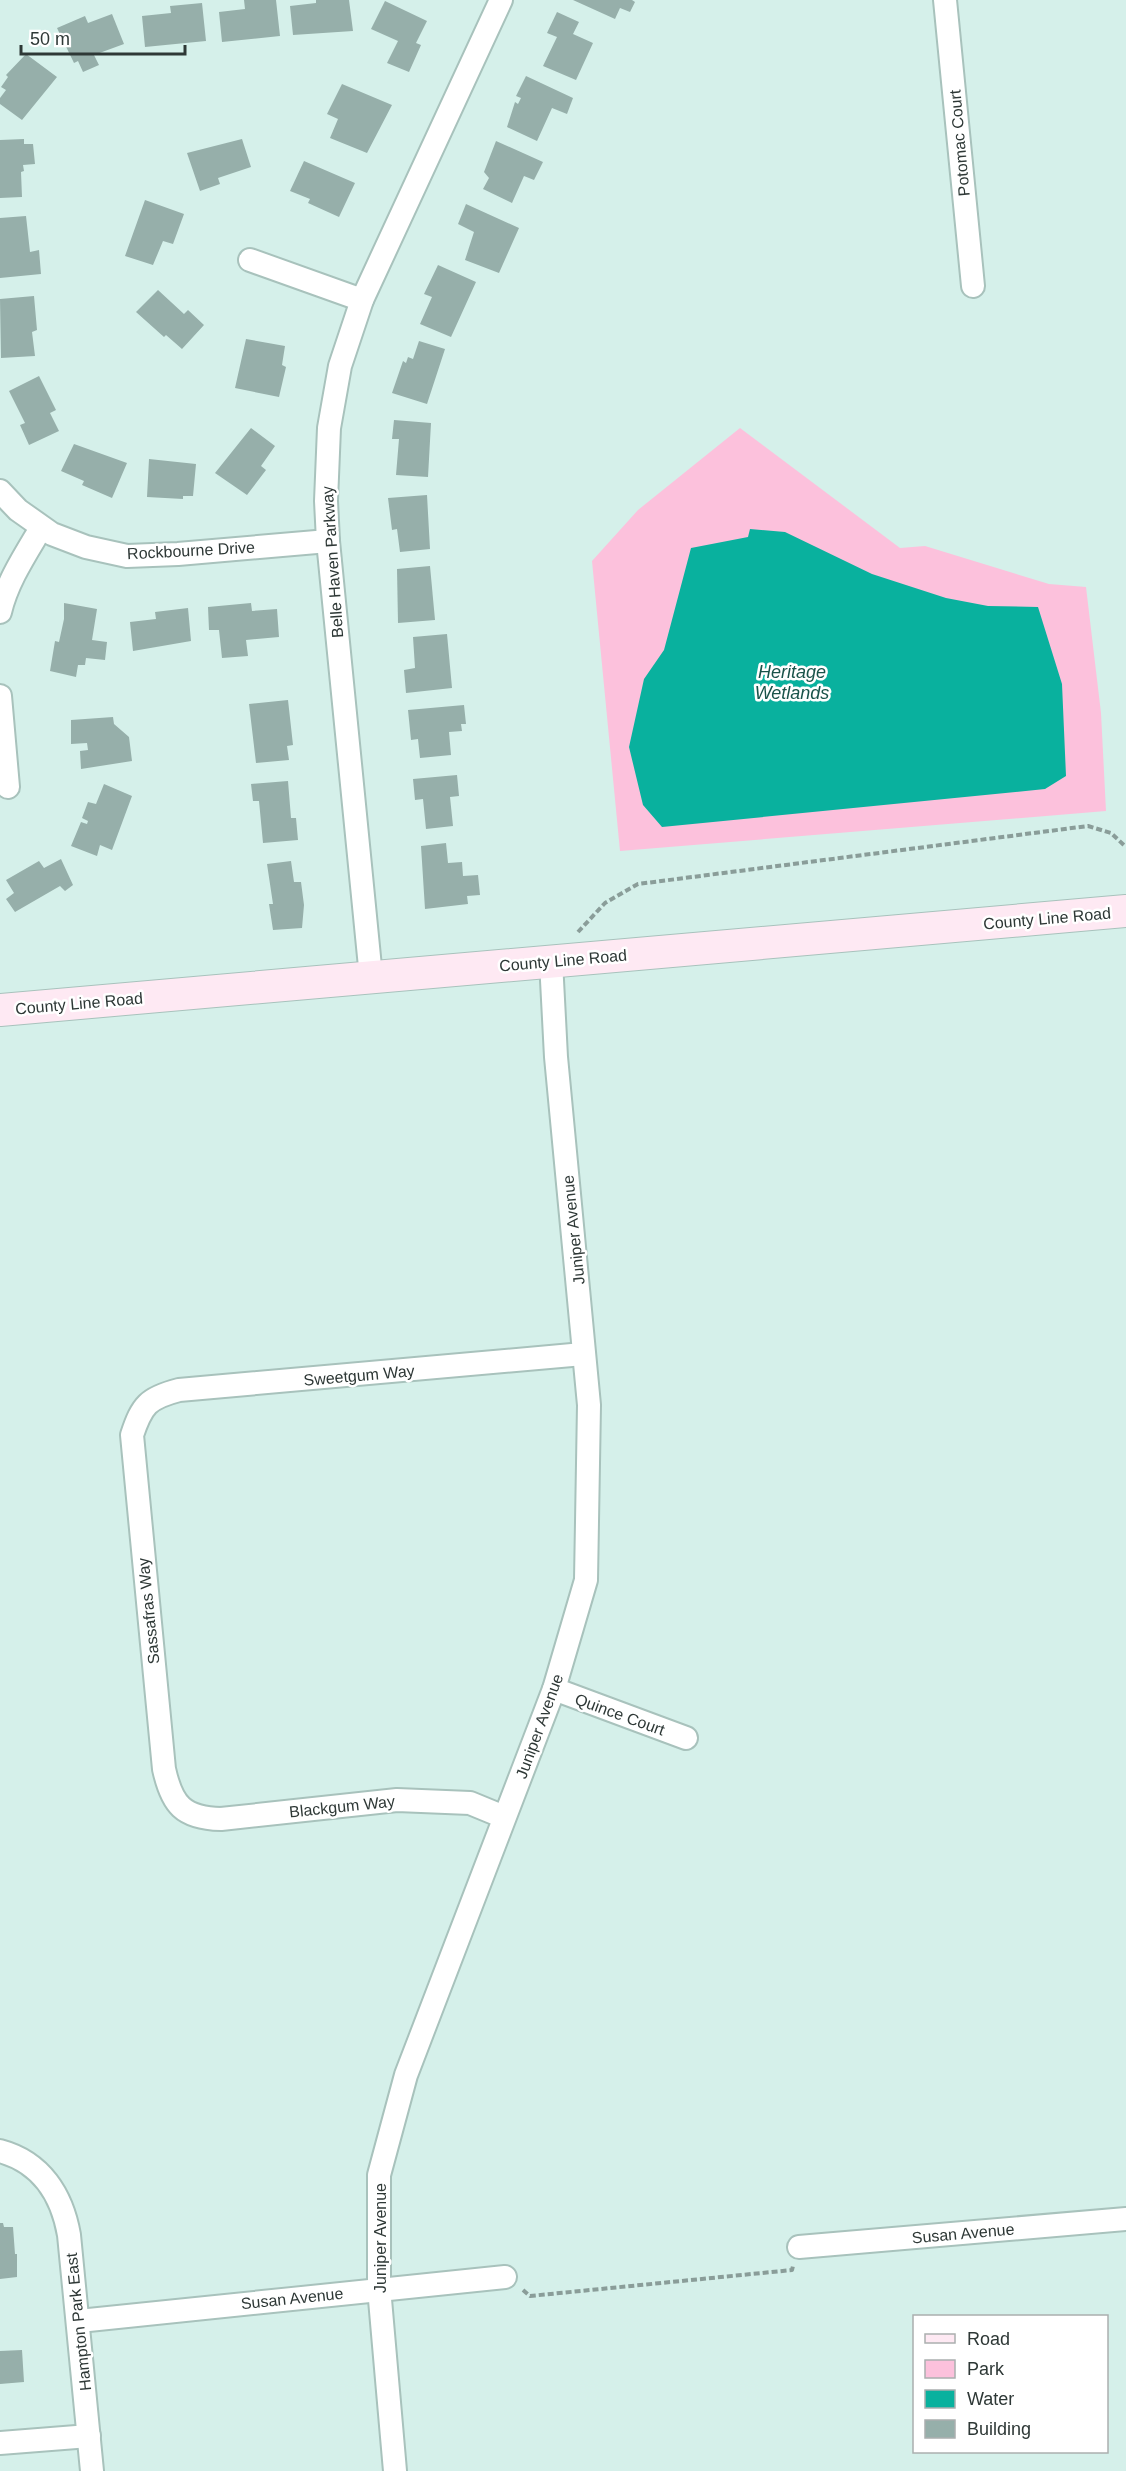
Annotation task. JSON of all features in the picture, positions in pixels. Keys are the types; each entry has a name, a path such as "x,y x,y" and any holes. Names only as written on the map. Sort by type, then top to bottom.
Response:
{"main road":[{"name":"County Line Road","path":"0,1010 1126,911"}],"street":[{"name":"Belle Haven Parkway","path":"371,977 328,541 326,501 329,428 340,366 362,300 501,0"},
{"name":"Potomac Court","path":"945,0 973,286"},
{"path":"250,260 362,300"},
{"name":"Rockbourne Drive","path":"0,491 41,528 86,547 128,556 328,541"},
{"path":"0,612 3,598 41,528"},
{"path":"0,696 8,786"},
{"name":"Juniper Avenue","path":"395,2471 378,2288 379,2175 406,2075 554,1689 586,1580 589,1405 556,1056 551,961"},
{"name":"Sweetgum Way","path":"140,1411 157,1396 179,1390 583,1354"},
{"name":"Sassafras Way","path":"140,1411 132,1435 132,1460 164,1769 168,1790 180,1808"},
{"name":"Quince Court","path":"554,1689 686,1738"},
{"name":"Blackgum Way","path":"180,1808 199,1818 221,1819 397,1800 470,1803 504,1817"},
{"name":"Hampton Park East","path":"0,2151 30,2164 45,2178 62,2206 67,2223 79,2321 92,2471"},
{"name":"Susan Avenue","path":"799,2247 1126,2219"},
{"name":"Susan Avenue","path":"79,2321 378,2288 505,2277"},
{"path":"0,2443 89,2436"}],"path":[{"path":"551,961 605,903 638,884 1088,826 1111,833 1126,847"},
{"path":"505,2277 530,2296 792,2270 799,2247"}],"green space":[{"name":"Heritage Wetlands","path":"740,428 900,548 925,546 1049,584 1086,587 1101,713 1106,811 620,851 592,561 638,510"}],"water":[{"name":"Heritage Wetlands","path":"750,529 785,532 872,574 946,598 988,606 1038,607 1062,684 1066,776 1045,789 662,827 643,805 629,747 644,679 664,650 691,548 748,537"}],"building":[{"path":"244,0 276,0 280,36 222,42 219,12 245,9"},
{"path":"316,0 349,0 353,31 293,35 290,6 316,3"},
{"path":"573,0 632,0 635,2 630,12 620,8 615,19"},
{"path":"385,1 427,21 416,43 421,45 409,72 387,63 398,41 371,29"},
{"path":"202,3 206,41 145,47 142,16 171,13 170,6"},
{"path":"557,12 579,22 573,34 593,43 576,80 543,66 557,37 547,33"},
{"path":"112,14 124,44 94,55 99,65 83,72 78,61 74,63 57,28 85,16 88,23"},
{"path":"26,54 57,77 22,120 0,104 0,98 6,90 1,87 8,77 6,75"},
{"path":"526,76 573,98 567,114 552,108 537,141 507,127 515,102 518,104 521,98 516,96"},
{"path":"342,84 392,105 367,153 330,138 338,119 327,114"},
{"path":"24,139 24,144 33,144 35,164 23,165 22,197 0,198 0,140"},
{"path":"242,139 251,167 218,178 220,184 200,191 187,153"},
{"path":"496,141 543,162 534,180 524,176 512,203 483,189 489,178 484,172"},
{"path":"304,161 355,183 339,217 308,203 310,199 290,191"},
{"path":"145,200 184,214 173,244 163,241 153,265 125,256"},
{"path":"466,204 519,228 499,273 465,260 474,232 458,224"},
{"path":"26,216 30,252 39,250 41,274 0,278 0,218"},
{"path":"438,265 476,282 451,337 420,324 432,297 424,294"},
{"path":"158,290 184,314 188,310 204,325 182,349 166,335 164,337 136,312"},
{"path":"34,296 37,330 32,332 35,356 1,358 0,299"},
{"path":"246,339 285,346 282,365 286,367 279,397 235,388"},
{"path":"419,341 445,349 427,404 392,393 403,361 406,363 408,357 413,359"},
{"path":"39,376 56,410 50,413 59,431 29,445 20,425 25,423 9,391"},
{"path":"394,420 431,423 428,477 396,475 399,439 392,439"},
{"path":"251,428 275,446 261,466 266,470 247,495 215,473"},
{"path":"74,444 127,463 112,498 82,485 84,481 61,471"},
{"path":"149,459 196,464 193,496 183,496 183,499 147,497"},
{"path":"427,495 430,549 400,552 397,529 392,530 388,498"},
{"path":"430,566 435,620 398,623 397,569"},
{"path":"64,603 97,609 92,640 107,642 105,660 86,658 85,665 78,665 76,677 50,671 55,641 59,642 64,619"},
{"path":"251,603 252,611 277,609 279,637 246,640 248,656 222,658 219,630 209,630 208,607"},
{"path":"188,608 191,641 133,651 130,622 156,619 155,612"},
{"path":"447,634 452,688 406,693 404,670 415,668 413,637"},
{"path":"288,700 293,745 287,746 289,760 256,763 249,704"},
{"path":"464,705 466,724 461,724 462,731 449,732 451,755 420,758 418,739 411,740 408,710"},
{"path":"113,717 114,724 129,737 132,761 81,769 80,751 88,750 87,743 71,744 71,720"},
{"path":"457,775 459,796 450,797 453,826 426,829 423,799 415,800 413,779"},
{"path":"288,781 291,818 296,818 298,840 263,843 259,801 253,801 251,784"},
{"path":"104,784 132,796 112,850 100,845 97,856 71,846 81,822 87,824 88,821 82,818 88,802 96,804"},
{"path":"446,843 448,863 462,862 463,876 478,875 480,895 467,896 468,904 425,909 421,846"},
{"path":"61,859 73,885 65,891 60,886 15,912 6,899 14,893 6,880 39,861 44,868"},
{"path":"291,861 294,882 301,882 304,905 302,928 273,930 269,904 273,904 267,864"},
{"path":"0,2223 3,2223 4,2227 13,2227 15,2254 17,2254 17,2277 0,2279"},
{"path":"22,2350 24,2382 0,2384 0,2351"}]}
